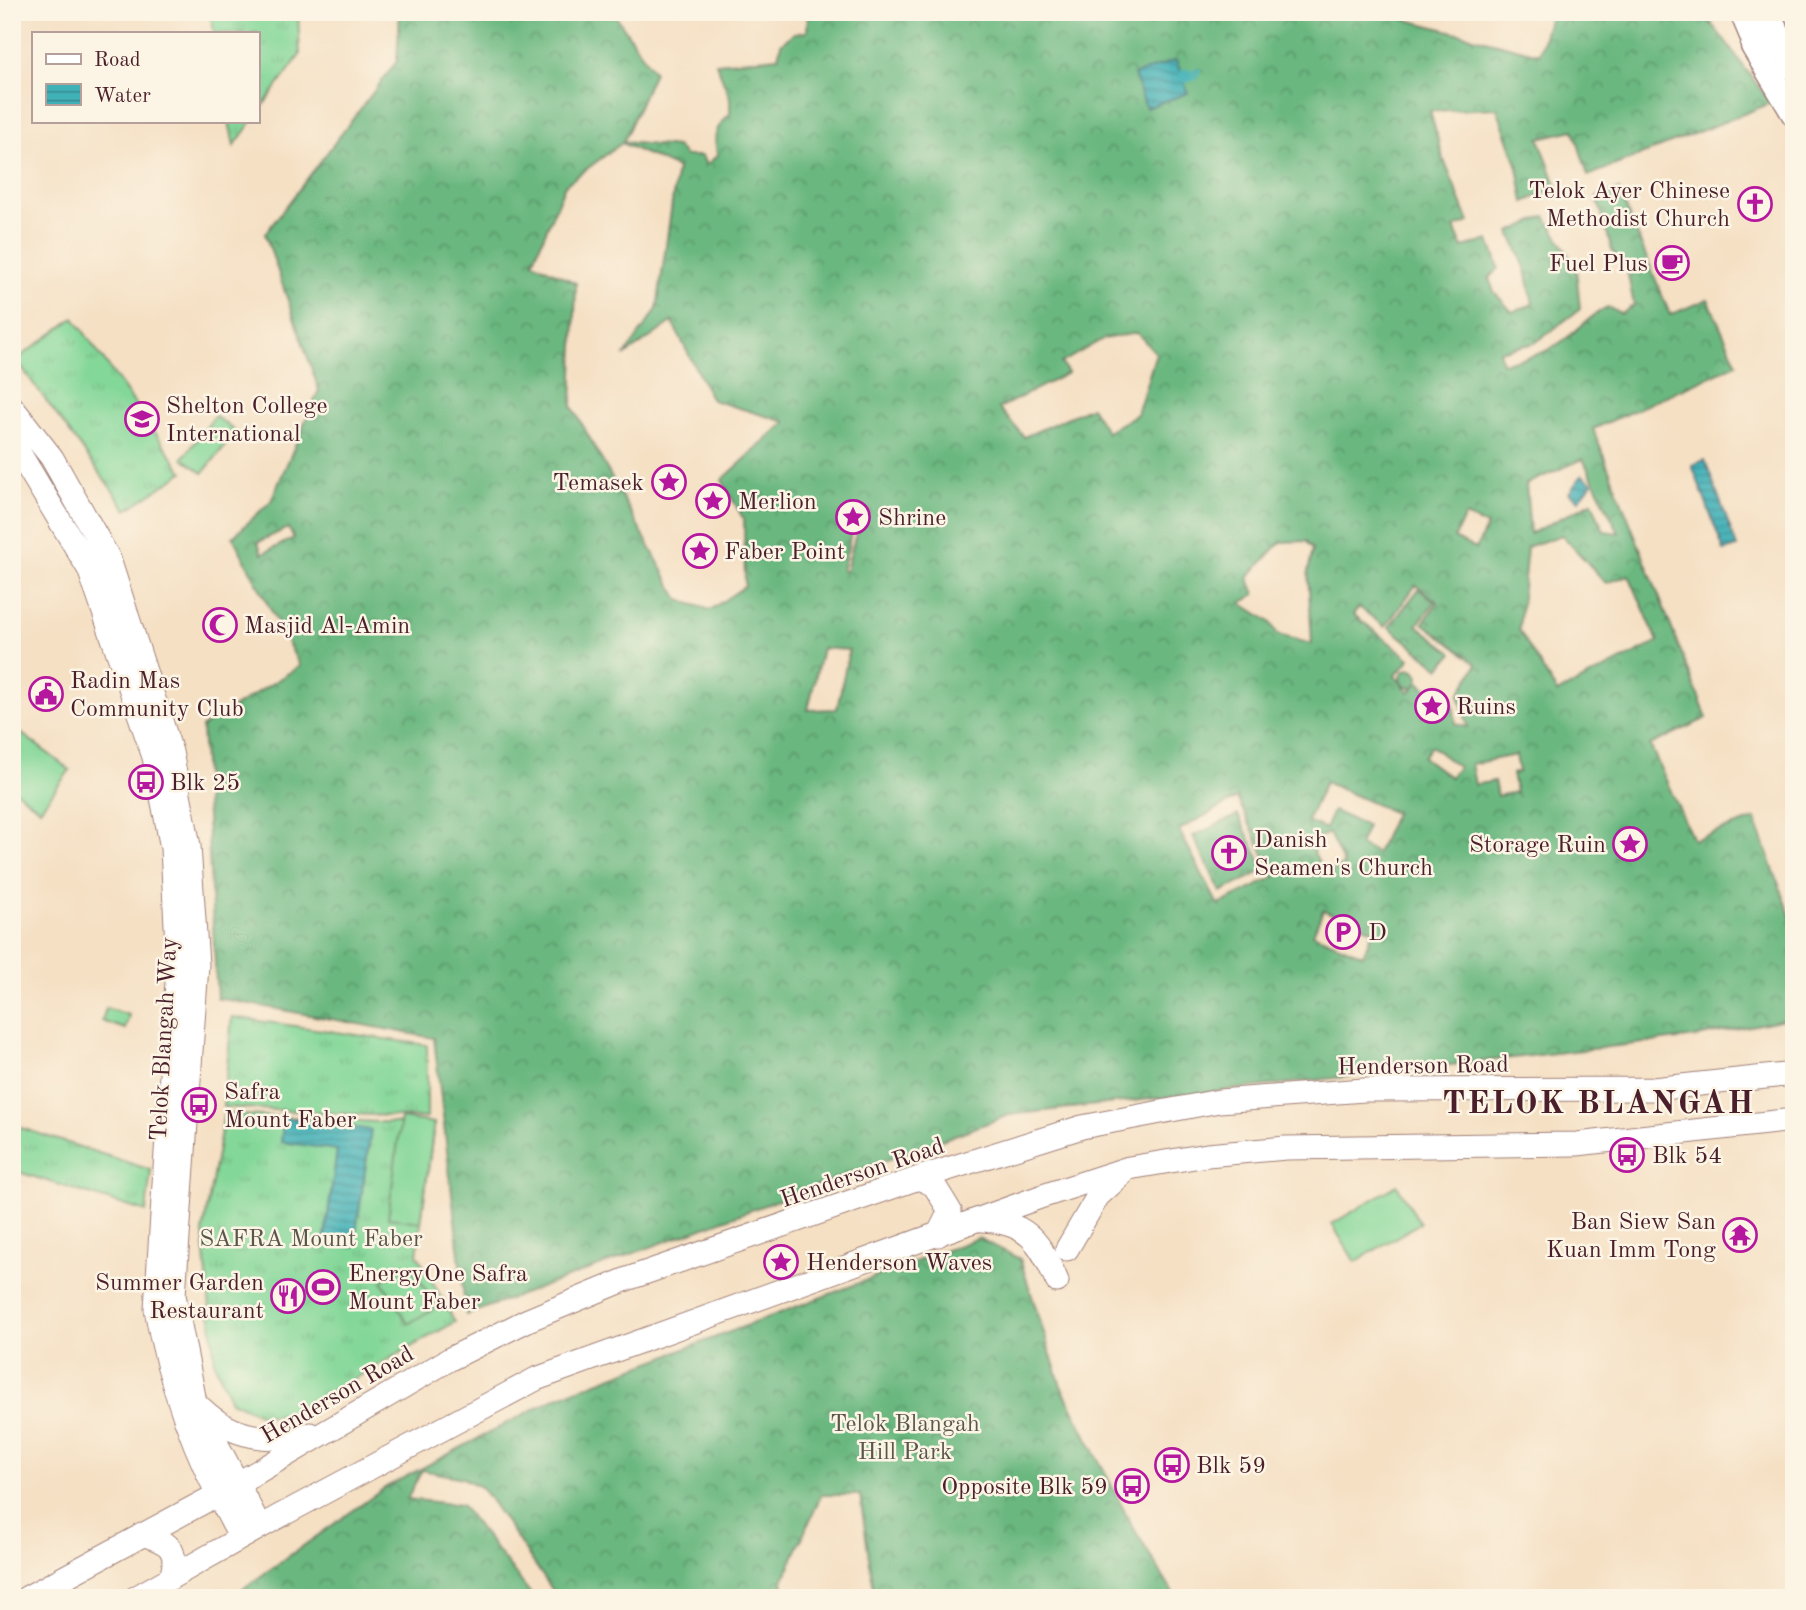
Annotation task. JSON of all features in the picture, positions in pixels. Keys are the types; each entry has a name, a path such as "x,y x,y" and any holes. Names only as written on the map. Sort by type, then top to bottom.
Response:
{"highway":[{"path":"1743,12 1764,62"},
{"path":"1766,12 1794,68"},
{"path":"1781,12 1794,38"}],"main road":[{"path":"1731,12 1794,114"},
{"name":"Telok Blangah Way","path":"12,407 52,458 109,559 175,772 189,846 197,965 191,1083 174,1295 195,1402 237,1484 251,1532"},
{"name":"Telok Blangah Way","path":"12,441 89,569 154,757 172,848 178,965 156,1309 165,1360 216,1495 251,1532"},
{"name":"Henderson Road","path":"26,1598 237,1484 450,1359 527,1320 627,1279 919,1178 1082,1127 1219,1101 1364,1090 1664,1089 1794,1074"},
{"path":"135,1598 251,1532 536,1379 1129,1168 1194,1156 1286,1148 1577,1144 1794,1120"},
{"path":"1067,1249 1098,1196 1129,1168"},
{"path":"919,1178 934,1185 950,1211 938,1235"},
{"path":"979,1220 1005,1221 1026,1232 1042,1247 1057,1281"},
{"path":"195,1402 227,1429 252,1437 280,1440 327,1431"},
{"path":"142,1534 162,1541 174,1552 176,1563 171,1577"}],"green space":[{"path":"210,12 298,14 300,55 259,111 259,32 214,32"},
{"path":"400,12 613,12 654,72 623,142 677,147 685,156 702,156 706,165 718,155 716,132 730,114 730,98 716,63 778,57 781,44 794,33 807,32 808,12 1377,12 1539,54 1551,12 1703,12 1771,103 1588,176 1574,130 1539,138 1557,188 1524,202 1518,167 1497,108 1430,111 1443,158 1469,222 1454,228 1463,248 1489,240 1499,268 1489,278 1494,292 1512,312 1533,304 1526,270 1510,232 1546,216 1576,268 1580,309 1535,343 1499,351 1502,363 1527,358 1550,349 1608,307 1621,314 1634,305 1627,270 1612,250 1597,197 1619,190 1670,315 1708,299 1737,364 1593,429 1707,718 1650,745 1693,840 1755,819 1794,926 1794,1017 1697,1037 1009,1115 466,1315 434,1038 217,998 202,727 300,666 233,537 271,501 319,390 265,234 397,61","holes":["622,143 677,168 657,309 624,356 672,322 712,400 786,422 722,480 744,520 745,586 710,610 679,600 572,406 576,283 533,262 565,185","1137,333 1156,353 1137,414 1107,432 1091,407 1024,437 999,408 1068,373 1061,363 1103,339","1583,459 1619,533 1604,531 1592,502 1530,534 1526,484","867,509 870,511 855,537 846,571 842,571 851,534","1465,516 1487,526 1476,549 1454,538","288,528 294,538 262,554 258,542","1562,535 1606,583 1629,575 1658,642 1557,693 1519,630 1527,547","1306,541 1313,549 1308,572 1312,644 1278,635 1270,622 1241,603 1255,594 1248,577 1281,542","1416,585 1438,602 1423,623 1477,664 1459,695 1468,727 1456,724 1452,699 1440,684 1432,693 1419,682 1409,692 1395,676 1410,659 1353,614 1359,607 1385,627","822,648 849,650 837,709 808,710","1431,746 1458,767 1450,777 1423,757","1516,755 1519,772 1512,774 1516,792 1497,796 1494,781 1475,785 1471,764","1325,782 1395,813 1377,853 1359,845 1367,826 1333,811 1325,829 1307,821","1237,798 1275,877 1218,905 1179,830","1329,833 1344,865 1325,875 1309,842","1323,910 1373,930 1363,955 1313,934"]},
{"path":"229,122 251,122 234,146"},
{"path":"74,318 183,472 127,510 16,360"},
{"path":"215,416 236,432 203,473 183,458"},
{"path":"1419,589 1435,602 1417,625 1453,653 1440,668 1389,627"},
{"path":"1406,669 1414,669 1419,678 1417,685 1406,687 1401,682 1401,674"},
{"path":"17,730 70,770 40,809 12,788 12,735"},
{"name":"Danish Seamen's Church","path":"1238,815 1265,870 1221,892 1193,836"},
{"path":"106,1008 129,1015 125,1029 102,1021"},
{"path":"232,1017 427,1045 427,1118 223,1107"},
{"name":"SAFRA Mount Faber","path":"224,1114 434,1125 417,1254 455,1322 293,1413 263,1416 231,1401 215,1364 203,1232"},
{"path":"401,1118 434,1123 421,1222 388,1218"},
{"path":"12,1125 151,1170 146,1212 12,1170"},
{"path":"1397,1185 1420,1223 1355,1262 1332,1224"},
{"name":"Telok Blangah Hill Park","path":"978,1238 1020,1259 1061,1386 1131,1524 1176,1598 875,1598 860,1495 821,1495 782,1583 788,1598 558,1598 482,1488 463,1478 422,1470 407,1499 461,1505 534,1598 230,1598 386,1487 555,1398"},
{"path":"410,1264 436,1307 408,1324 382,1281"}],"water":[{"path":"1176,60 1188,93 1146,108 1134,75"},
{"path":"1705,460 1737,547 1724,551 1692,465"},
{"path":"1582,475 1592,483 1579,500 1569,493"},
{"path":"284,1117 371,1130 354,1247 324,1243 337,1150 281,1142"}],"waterway":[{"path":"1199,70 1196,77 1187,79 1185,73 1199,70"}],"place":[{"name":"Telok Ayer Chinese Methodist Church","path":"1755,204"},
{"name":"Fuel Plus","path":"1672,263"},
{"name":"Shelton College International","path":"142,419"},
{"name":"Temasek","path":"669,482"},
{"name":"Merlion","path":"713,501"},
{"name":"Shrine","path":"853,517"},
{"name":"Faber Point","path":"700,551"},
{"name":"Masjid Al-Amin","path":"220,625"},
{"name":"Radin Mas Community Club","path":"46,694"},
{"name":"Ruins","path":"1432,706"},
{"name":"Blk 25","path":"146,782"},
{"name":"Storage Ruin","path":"1630,844"},
{"name":"Danish Seamen's Church","path":"1229,853"},
{"name":"D","path":"1343,932"},
{"name":"Safra Mount Faber","path":"199,1105"},
{"name":"Blk 54","path":"1627,1155"},
{"name":"Ban Siew San Kuan Imm Tong","path":"1740,1235"},
{"name":"Henderson Waves","path":"781,1262"},
{"name":"EnergyOne Safra Mount Faber","path":"323,1287"},
{"name":"Summer Garden Restaurant","path":"288,1296"},
{"name":"Blk 59","path":"1172,1465"},
{"name":"Opposite Blk 59","path":"1132,1486"}],"district":[{"name":"TELOK BLANGAH","path":"1599,1102"}]}
